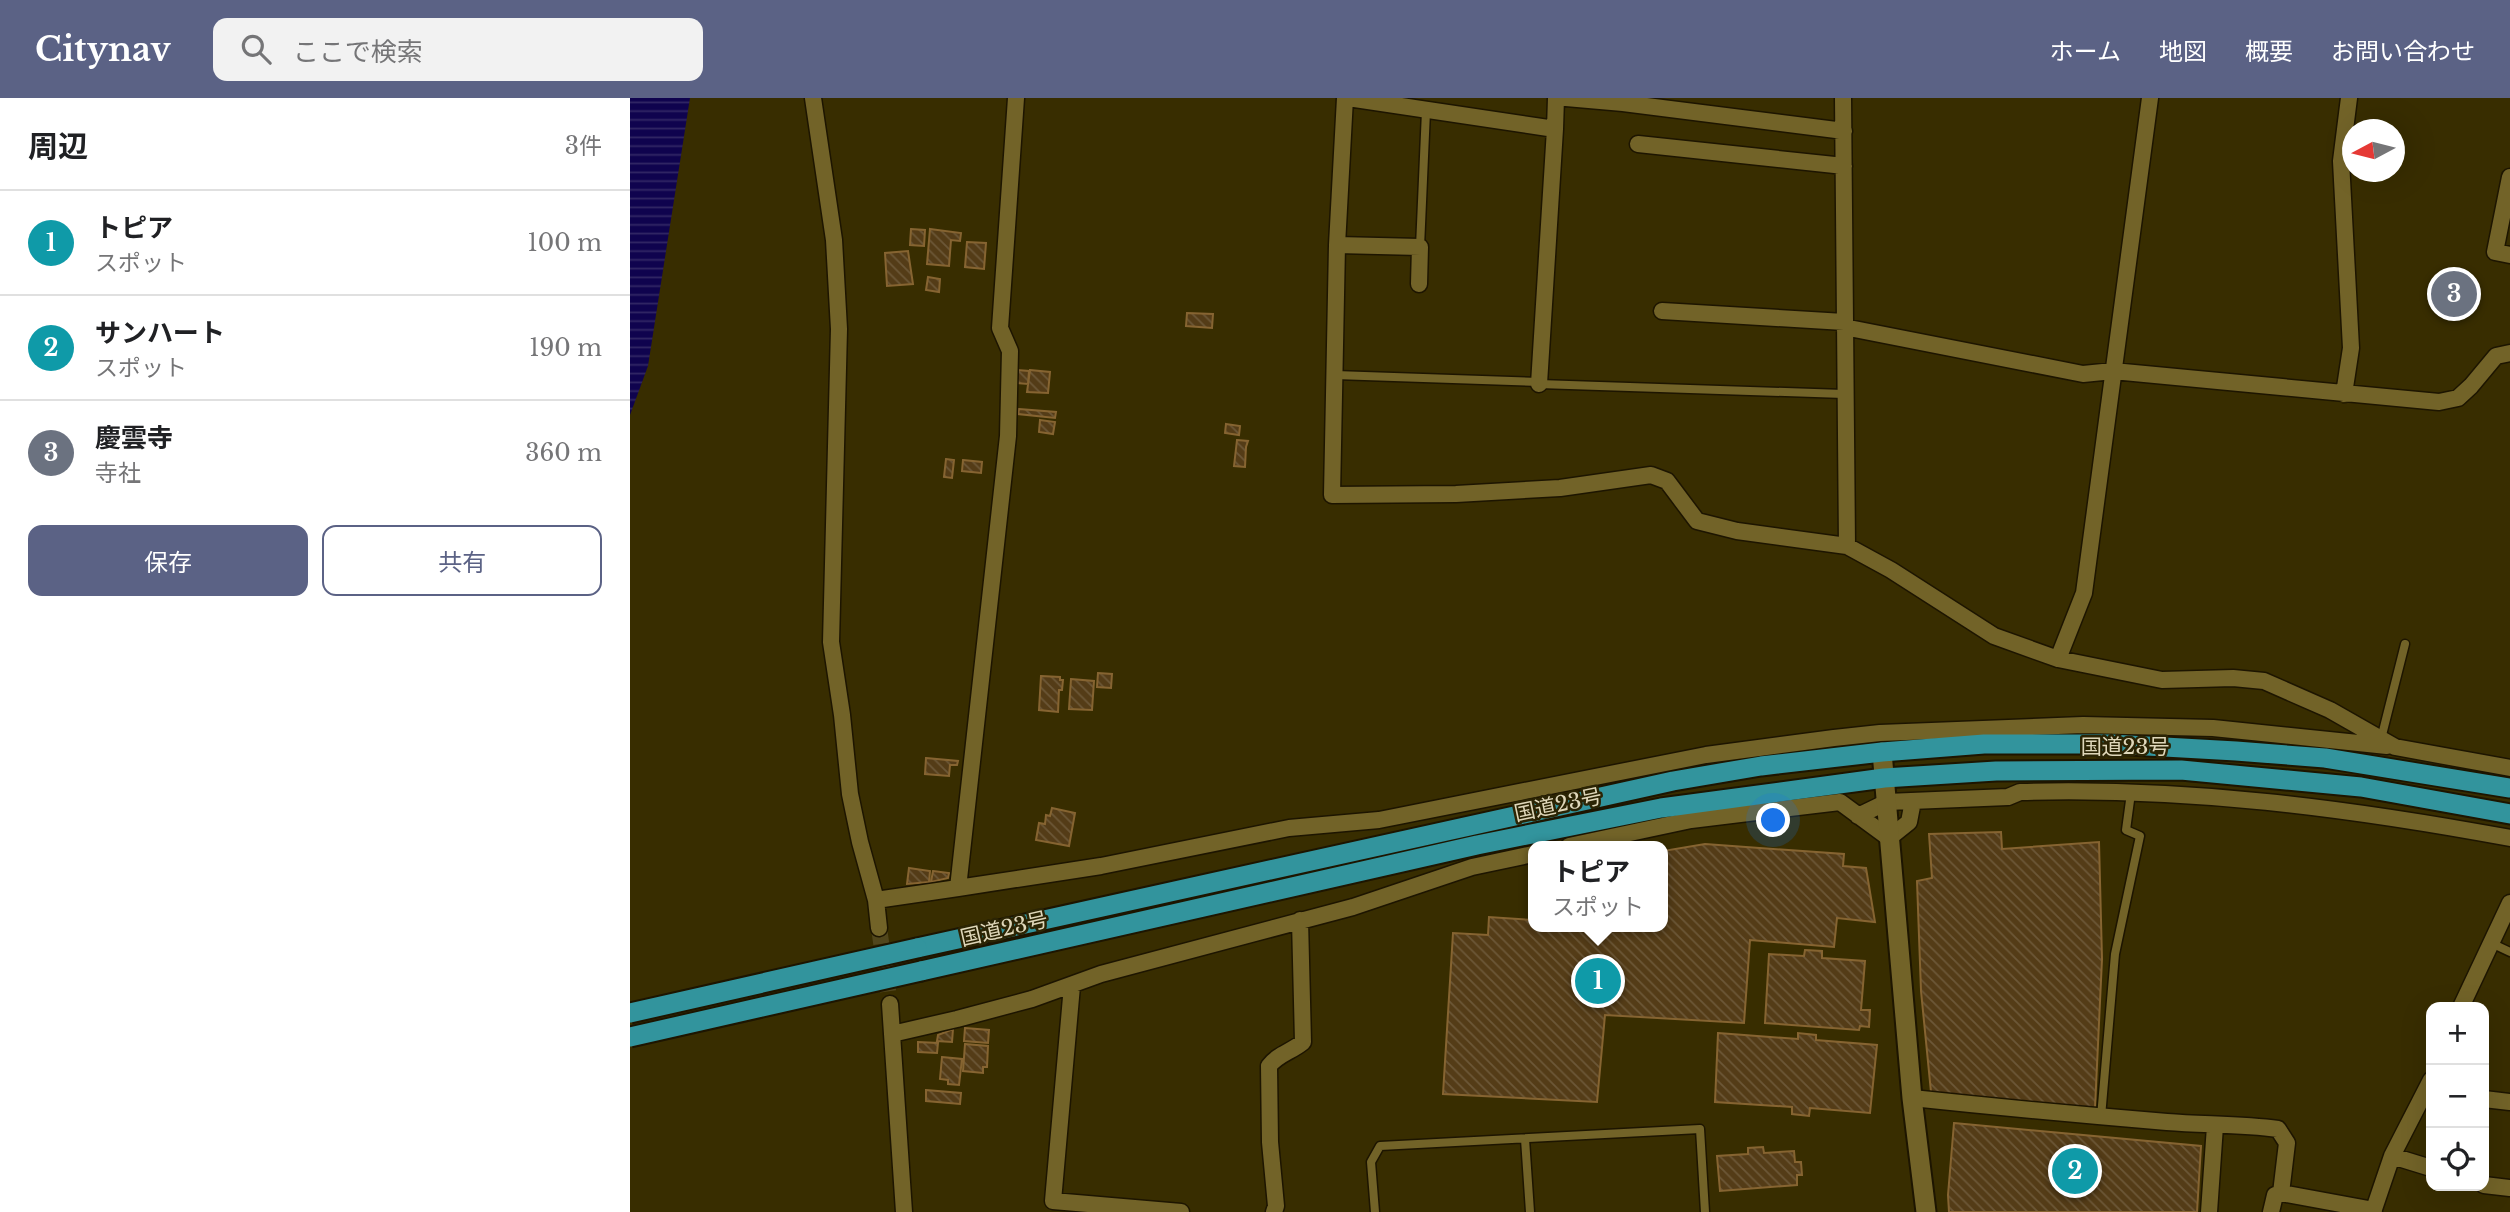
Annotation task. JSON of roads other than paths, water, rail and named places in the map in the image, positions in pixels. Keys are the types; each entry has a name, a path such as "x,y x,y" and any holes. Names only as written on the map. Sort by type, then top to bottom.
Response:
{"highway":[{"name":"国道23号","path":"630,1013 1673,781 1761,766 1984,744 2111,744 2325,758 2510,788"},
{"name":"国道23号","path":"630,1037 1464,848 1634,813 1884,778 2019,771 2181,770 2361,787 2510,814"}],"street":[{"path":"813,98 834,240 839,328 831,642 850,793 876,900 879,929"},
{"path":"817,120 824,98"},
{"path":"958,888 1008,436 1010,351 1000,328 1016,98"},
{"path":"1555,129 1346,98 1337,245 1332,495 1456,494 1560,488 1651,475 1667,481 1697,521 1737,531 1847,546 1891,570 1994,636 2058,659 2162,680 2232,678 2264,681 2330,710 2388,743"},
{"path":"1539,383 1556,98"},
{"path":"1566,98 1844,131"},
{"path":"1843,98 1847,546"},
{"path":"2058,659 2084,593 2150,98"},
{"path":"2344,394 2351,348 2341,161 2349,98"},
{"path":"1637,144 1844,166"},
{"path":"2510,177 2495,252 2510,255"},
{"path":"1337,245 1420,247 1419,284"},
{"path":"1662,311 1844,324 2083,374 2113,371 2439,402 2458,398 2496,356 2510,353"},
{"path":"876,900 1101,866 1289,828 1379,820 1706,755 1780,743 1880,733 2083,725 2213,728 2388,743 2510,768"},
{"path":"1882,752 1912,1098 1926,1212"},
{"path":"2019,771 2020,792"},
{"path":"1858,816 1887,802 2008,797 2020,792 2131,792 2300,804 2396,817 2510,838"},
{"path":"1889,838 1909,822 1913,801"},
{"path":"1592,841 1691,820 1840,803 1889,838"},
{"path":"892,1034 957,1019 1072,986 1101,974 1353,907 1472,867 1528,855"},
{"path":"2463,1002 2510,903"},
{"path":"1274,1212 1276,1206 1269,1142 1269,1066 1278,1056 1295,1049 1303,1042 1300,920"},
{"path":"1072,986 1053,1201 1181,1212"},
{"path":"890,1004 904,1212"},
{"path":"2271,1212 2275,1195 2281,1193 2373,1211 2392,1156 2426,1090"},
{"path":"1912,1098 2101,1117 2215,1126 2245,1124 2278,1129 2287,1143 2281,1193"},
{"path":"2489,1100 2510,1102"},
{"path":"2209,1212 2215,1126"},
{"path":"2392,1156 2426,1166"},
{"path":"2489,1186 2510,1188"}],"lane":[{"path":"1420,247 1426,111"},
{"path":"1335,375 1844,394"},
{"path":"2388,743 2405,644"},
{"path":"2101,1117 2115,954 2140,835 2126,830 2131,792"},
{"path":"2491,943 2510,952"},
{"path":"1375,1212 1371,1162 1380,1146 1700,1129 1705,1212"},
{"path":"1525,1139 1531,1212"}],"tunnel":[{"path":"879,928 890,1004"}],"place":[{"name":"慶雲寺","path":"2454,294"},
{"name":"トピア","path":"1598,981"},
{"name":"サンハート","path":"2075,1171"}]}
